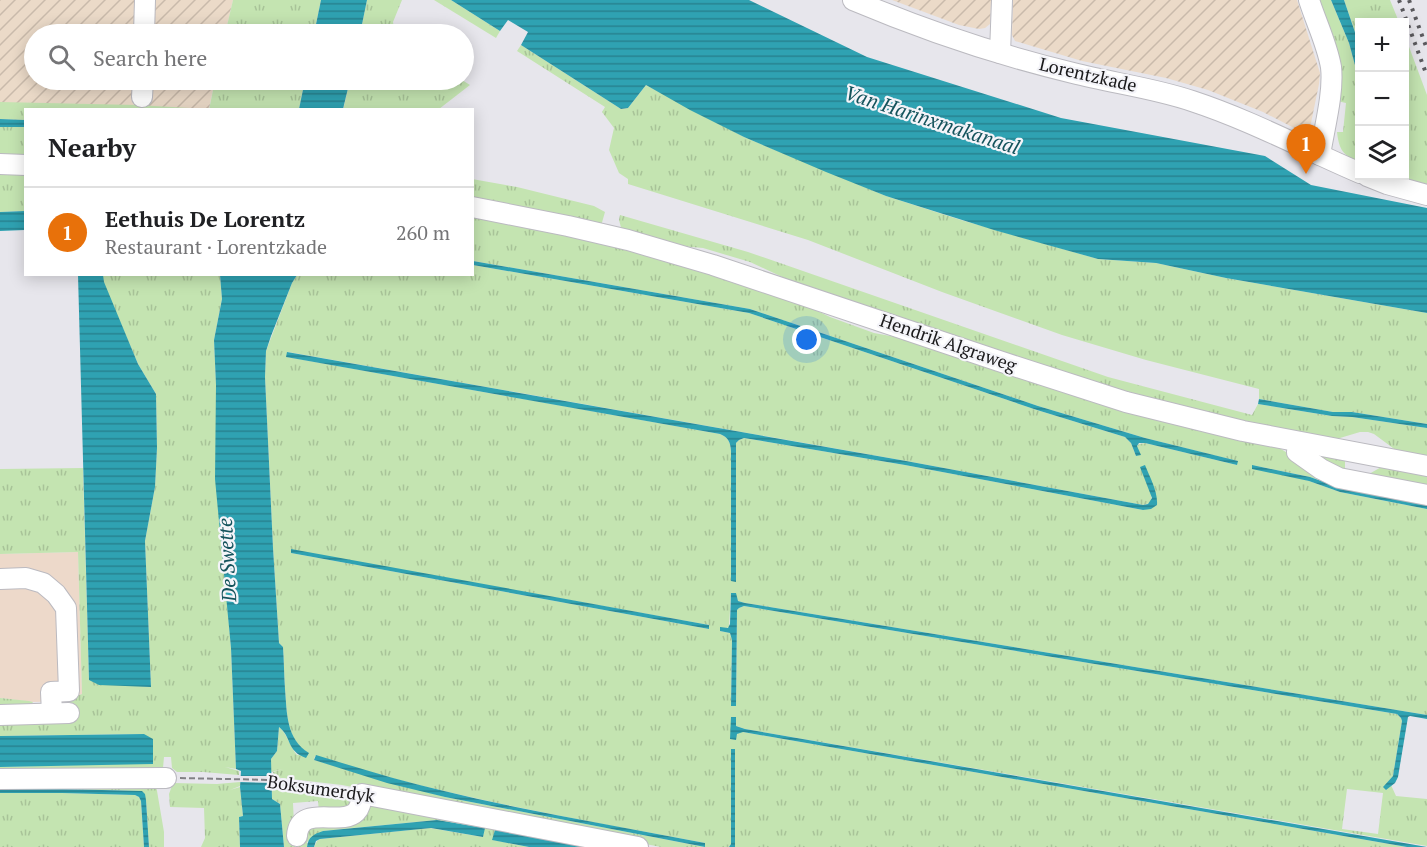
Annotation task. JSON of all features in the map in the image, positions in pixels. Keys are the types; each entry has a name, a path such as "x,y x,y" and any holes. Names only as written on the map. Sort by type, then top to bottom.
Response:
{"street":[{"path":"144,24 145,0"},
{"name":"Lorentzkade","path":"853,0 1000,53 1072,73 1192,101 1250,123 1355,171"},
{"path":"1000,53 1002,0"},
{"path":"1309,0 1328,56 1331,74 1320,155"},
{"path":"0,164 24,165"},
{"path":"1376,180 1427,195"},
{"name":"Hendrik Algraweg","path":"474,207 628,240 714,265 1126,402 1298,443 1427,466"},
{"path":"1298,443 1297,452 1321,469 1339,478 1427,495"},
{"path":"0,579 26,578 43,583 56,594 66,608 69,691 51,692 60,713 0,715"},
{"path":"0,779 166,778"},
{"path":"297,836 300,823 307,819 353,814 359,808 362,794"},
{"name":"Boksumerdyk","path":"362,794 638,847"}],"path":[{"name":"Boksumerdyk","path":"166,778 272,780 306,783 362,794"}],"shaded area":[{"path":"0,0 233,0 227,24 24,24 24,90 213,90 209,108 24,108 24,120 0,119"},
{"path":"892,0 991,0 990,24 979,29 959,25"},
{"path":"1013,0 1297,0 1320,73 1311,123 1308,128 1298,130 1263,112 1208,90 1166,78 1082,61 1015,41 1012,35"},
{"path":"78,552 82,694 69,701 33,702 0,698 0,554"}],"green space":[{"path":"233,0 321,0 316,24 227,24"},
{"path":"367,0 402,0 393,24 362,24"},
{"path":"434,0 451,0 500,31 496,38"},
{"path":"1316,0 1331,0 1349,43 1355,65 1355,160 1343,151 1339,143 1337,132 1343,132 1346,103 1337,101"},
{"path":"1344,0 1390,0 1397,18 1355,18 1355,32"},
{"path":"521,45 621,109 628,108 646,85 744,137 886,196 961,220 1098,259 1156,263 1226,278 1427,313 1427,424 1352,412 1333,412 1259,399 1259,389 1146,360 1062,335 808,240 628,184 628,179 619,173 609,150 614,128 602,112 605,107 517,51"},
{"path":"1409,47 1427,95 1427,184 1409,179"},
{"path":"213,90 303,90 299,108 209,108"},
{"path":"348,90 464,90 440,108 343,108"},
{"path":"0,102 190,108 24,108 24,120 0,119"},
{"path":"0,127 24,127 24,158 0,156"},
{"path":"0,171 24,172 24,211 0,212"},
{"path":"474,179 517,187 594,206 605,212 601,226 474,199"},
{"path":"474,215 626,248 791,298 830,317 874,333 912,340 1276,446 1330,479 1427,500 1427,505 1341,488 1310,477 1252,465 1340,492 1427,509 1427,715 745,603 738,601 735,593 731,593 729,627 720,631 730,633 732,640 731,706 736,706 737,610 744,606 1397,714 1402,721 1393,776 1384,787 1386,790 1391,785 1396,796 1427,799 1427,846 745,729 736,726 736,717 731,717 736,736 739,732 743,732 1407,847 735,847 734,749 731,749 731,844 729,847 705,847 661,847 342,785 273,777 273,772 283,769 271,772 271,759 277,751 279,727 297,755 308,753 295,740 287,716 283,647 279,643 265,377 266,351 296,276 474,276 474,265 749,313 1037,410 1125,437 1131,443 1136,456 1137,446 1145,443 1237,465 1237,461 1145,438 1038,406 750,309 474,261","holes":["288,352 1143,505 1151,501 1151,492 1157,505 1143,510 905,465 744,438 736,443 736,581 731,581 731,451 728,441 720,434 287,357","291,550 709,625 709,629 291,553","315,756 431,788 544,813 705,843 705,847 445,797 314,760","1347,789 1383,793 1378,834 1342,829"]},
{"path":"620,215 748,252 1108,377 1252,415 1258,404 1427,428 1427,459 1401,454 1368,432 1360,432 1330,441 1130,394 793,282 750,262 703,248 669,245 622,231"},
{"path":"103,276 220,276 222,299 214,340 236,769 225,767 239,771 239,775 177,772 172,768 171,757 164,757 163,768 158,772 0,775 0,767 153,763 144,734 0,736 0,721 70,704 69,699 82,694 78,552 0,554 0,469 83,468 89,680 151,687 145,541 155,487 156,394 138,364 103,282"},
{"path":"1309,453 1345,460 1345,473"},
{"path":"1383,466 1427,474 1427,492 1369,474"},
{"path":"0,698 33,702 31,705 0,707"},
{"path":"240,782 240,786 230,790 240,787 243,816 239,817 240,847 201,847 205,838 204,808 170,807 169,794 173,783"},
{"path":"273,783 309,787 350,797 352,807 319,812 318,801 293,803 295,847 284,847 280,804 272,799 272,788 284,791 273,787"},
{"path":"0,784 156,785 164,832 164,847 149,847 146,800 142,791 0,789"},
{"path":"0,793 135,795 141,801 144,847 0,847"},
{"path":"366,803 486,823 485,828 495,830 493,840 529,847 314,847 320,839 430,828 483,837 484,828 437,820 323,831 307,842 307,847 298,847 301,831"}],"water":[{"path":"321,0 367,0 362,24 316,24"},
{"name":"Van Harinxmakanaal","path":"451,0 749,0 867,57 1061,118 1265,156 1311,185 1427,208 1427,313 1226,278 1156,263 1098,259 994,230 886,196 744,137 646,85 628,108 621,109 521,45 528,32 508,20 500,31"},
{"path":"1331,0 1344,0 1355,32 1355,65 1349,43"},
{"path":"303,90 348,90 343,108 299,108"},
{"path":"0,119 24,120 24,127 0,127"},
{"path":"24,211 24,230 0,231 0,212"},
{"path":"474,261 750,309 1038,406 1145,438 1238,461 1237,465 1145,443 1139,443 1137,446 1141,455 1136,456 1131,443 1125,437 1037,410 749,313 474,265"},
{"path":"78,276 103,276 138,364 156,394 155,487 145,541 151,687 99,685 89,680"},
{"name":"De Swette","path":"220,276 296,276 266,351 265,377 279,643 283,647 286,707 292,733 301,747 309,753 306,758 295,752 279,727 277,751 271,759 272,799 280,804 284,847 240,847 239,817 243,816 241,771 236,769 231,648 215,479 214,340 222,299"},
{"path":"287,352 1143,505 1148,504 1152,498 1140,467 1145,465 1155,490 1157,505 1143,510 905,465 744,438 736,443 736,582 731,581 731,451 728,441 720,434 286,357"},
{"path":"1259,399 1333,412 1352,412 1427,424 1427,428 1258,404"},
{"path":"1252,465 1310,477 1341,488 1427,505 1427,509 1340,492 1309,481 1252,469"},
{"path":"291,549 709,625 709,629 291,553"},
{"path":"731,593 736,593 738,601 745,603 1427,715 1427,719 1408,717 1398,777 1395,783 1386,790 1383,787 1393,776 1402,721 1397,714 744,606 737,610 736,706 731,706 732,640 730,633 720,631 720,627 728,628 730,624"},
{"path":"731,717 736,717 736,726 745,729 1427,847 1407,847 743,732 737,734 736,740 730,739"},
{"path":"144,734 153,739 153,764 0,767 0,736"},
{"path":"731,749 735,749 735,847 729,847 731,844"},
{"path":"316,755 396,779 476,799 705,843 705,847 445,797 387,783 314,760"},
{"path":"0,789 142,791 146,800 149,847 144,847 141,801 135,795 0,793"},
{"path":"437,820 485,828 483,837 431,828 320,839 316,841 314,847 307,847 312,836 323,831"},
{"path":"498,828 602,847 529,847 492,840"}],"pier":[{"path":"240,776 272,776 272,783 240,782"}],"railway":[{"path":"1399,0 1427,76"},
{"path":"1409,0 1427,49"}],"place":[{"name":"Eethuis De Lorentz","path":"1306,174"}]}
